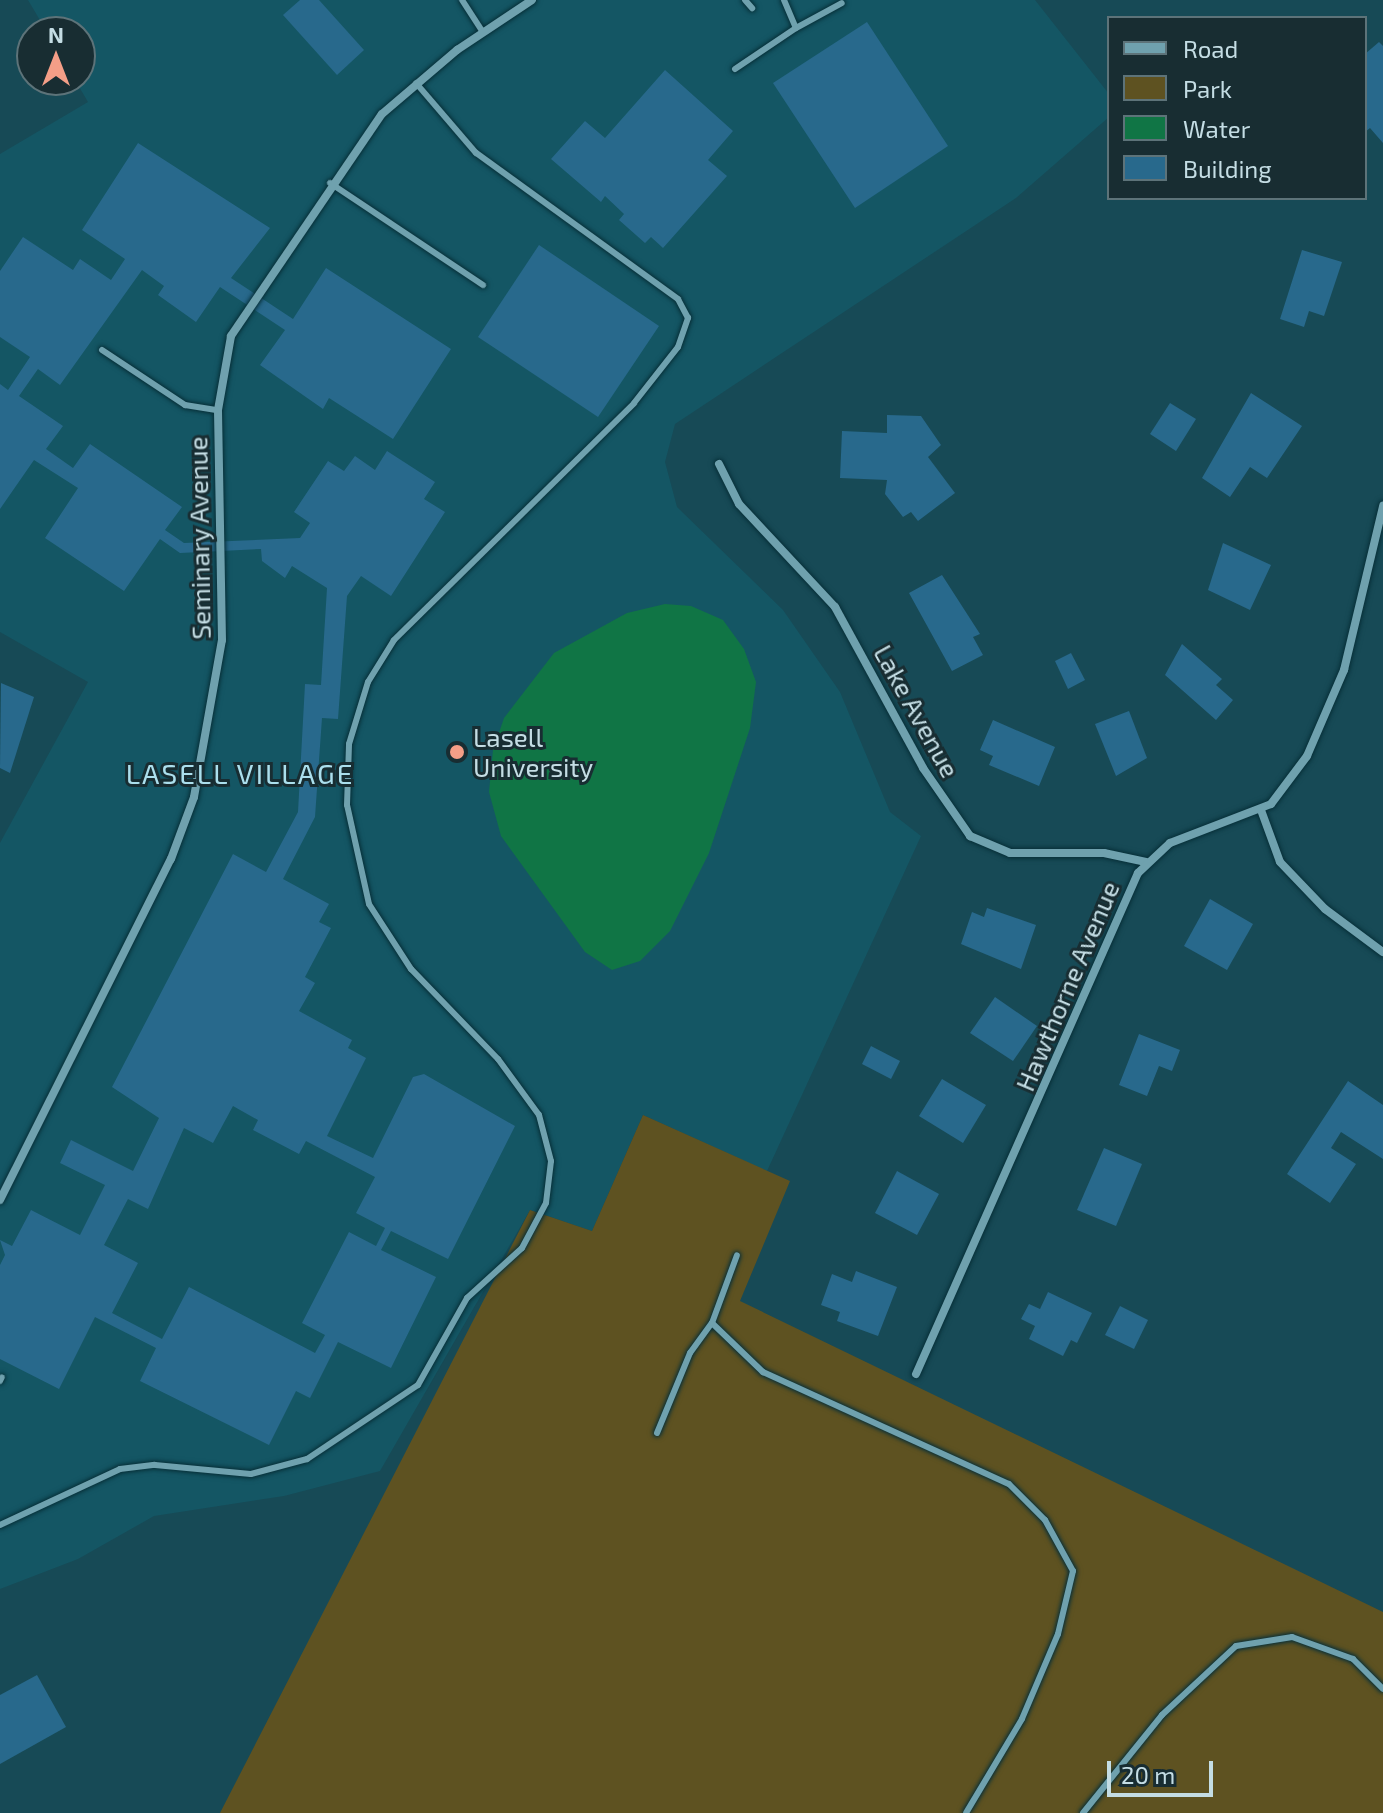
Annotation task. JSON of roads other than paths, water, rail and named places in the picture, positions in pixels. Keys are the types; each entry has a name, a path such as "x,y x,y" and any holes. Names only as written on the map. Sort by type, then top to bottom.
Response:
{"street":[{"name":"Seminary Avenue","path":"0,1200 171,859 194,797 222,640 218,410 222,363 236,326 330,183 382,114 415,82 532,0"},
{"name":"Lake Avenue","path":"719,464 739,504 835,607 923,768 970,836 1010,853 1104,853 1146,862"},
{"name":"Hawthorne Avenue","path":"916,1374 1146,862 1170,843 1261,810 1288,789 1323,725 1347,656 1383,506"},
{"path":"1261,810 1280,862 1325,909 1383,952"}],"lane":[{"path":"462,0 483,32"},
{"path":"745,0 752,8"},
{"path":"784,0 796,28"},
{"path":"735,69 796,28 842,3"},
{"path":"0,1525 120,1469 155,1465 251,1474 307,1459 418,1385 467,1298 527,1241 546,1203 551,1161 539,1115 498,1059 411,969 369,904 347,805 349,744 365,689 394,640 634,403 671,358 688,318 678,299 476,153 415,82"},
{"path":"330,183 483,285"},
{"path":"102,350 185,405 218,410"},
{"path":"657,1433 690,1353 712,1323 737,1255"},
{"path":"712,1323 763,1372 1009,1484 1045,1520 1073,1571 1058,1634 1022,1719 966,1813"},
{"path":"1083,1813 1162,1715 1236,1646 1292,1637 1353,1659 1383,1689"}],"water":[{"path":"665,604 691,606 723,620 744,649 756,682 750,728 709,853 670,931 640,961 612,970 585,952 501,836 489,792 493,750 504,718 554,653 627,613"}],"place":[{"name":"Lasell University","path":"457,752"}],"district":[{"name":"LASELL VILLAGE","path":"240,773"}]}
